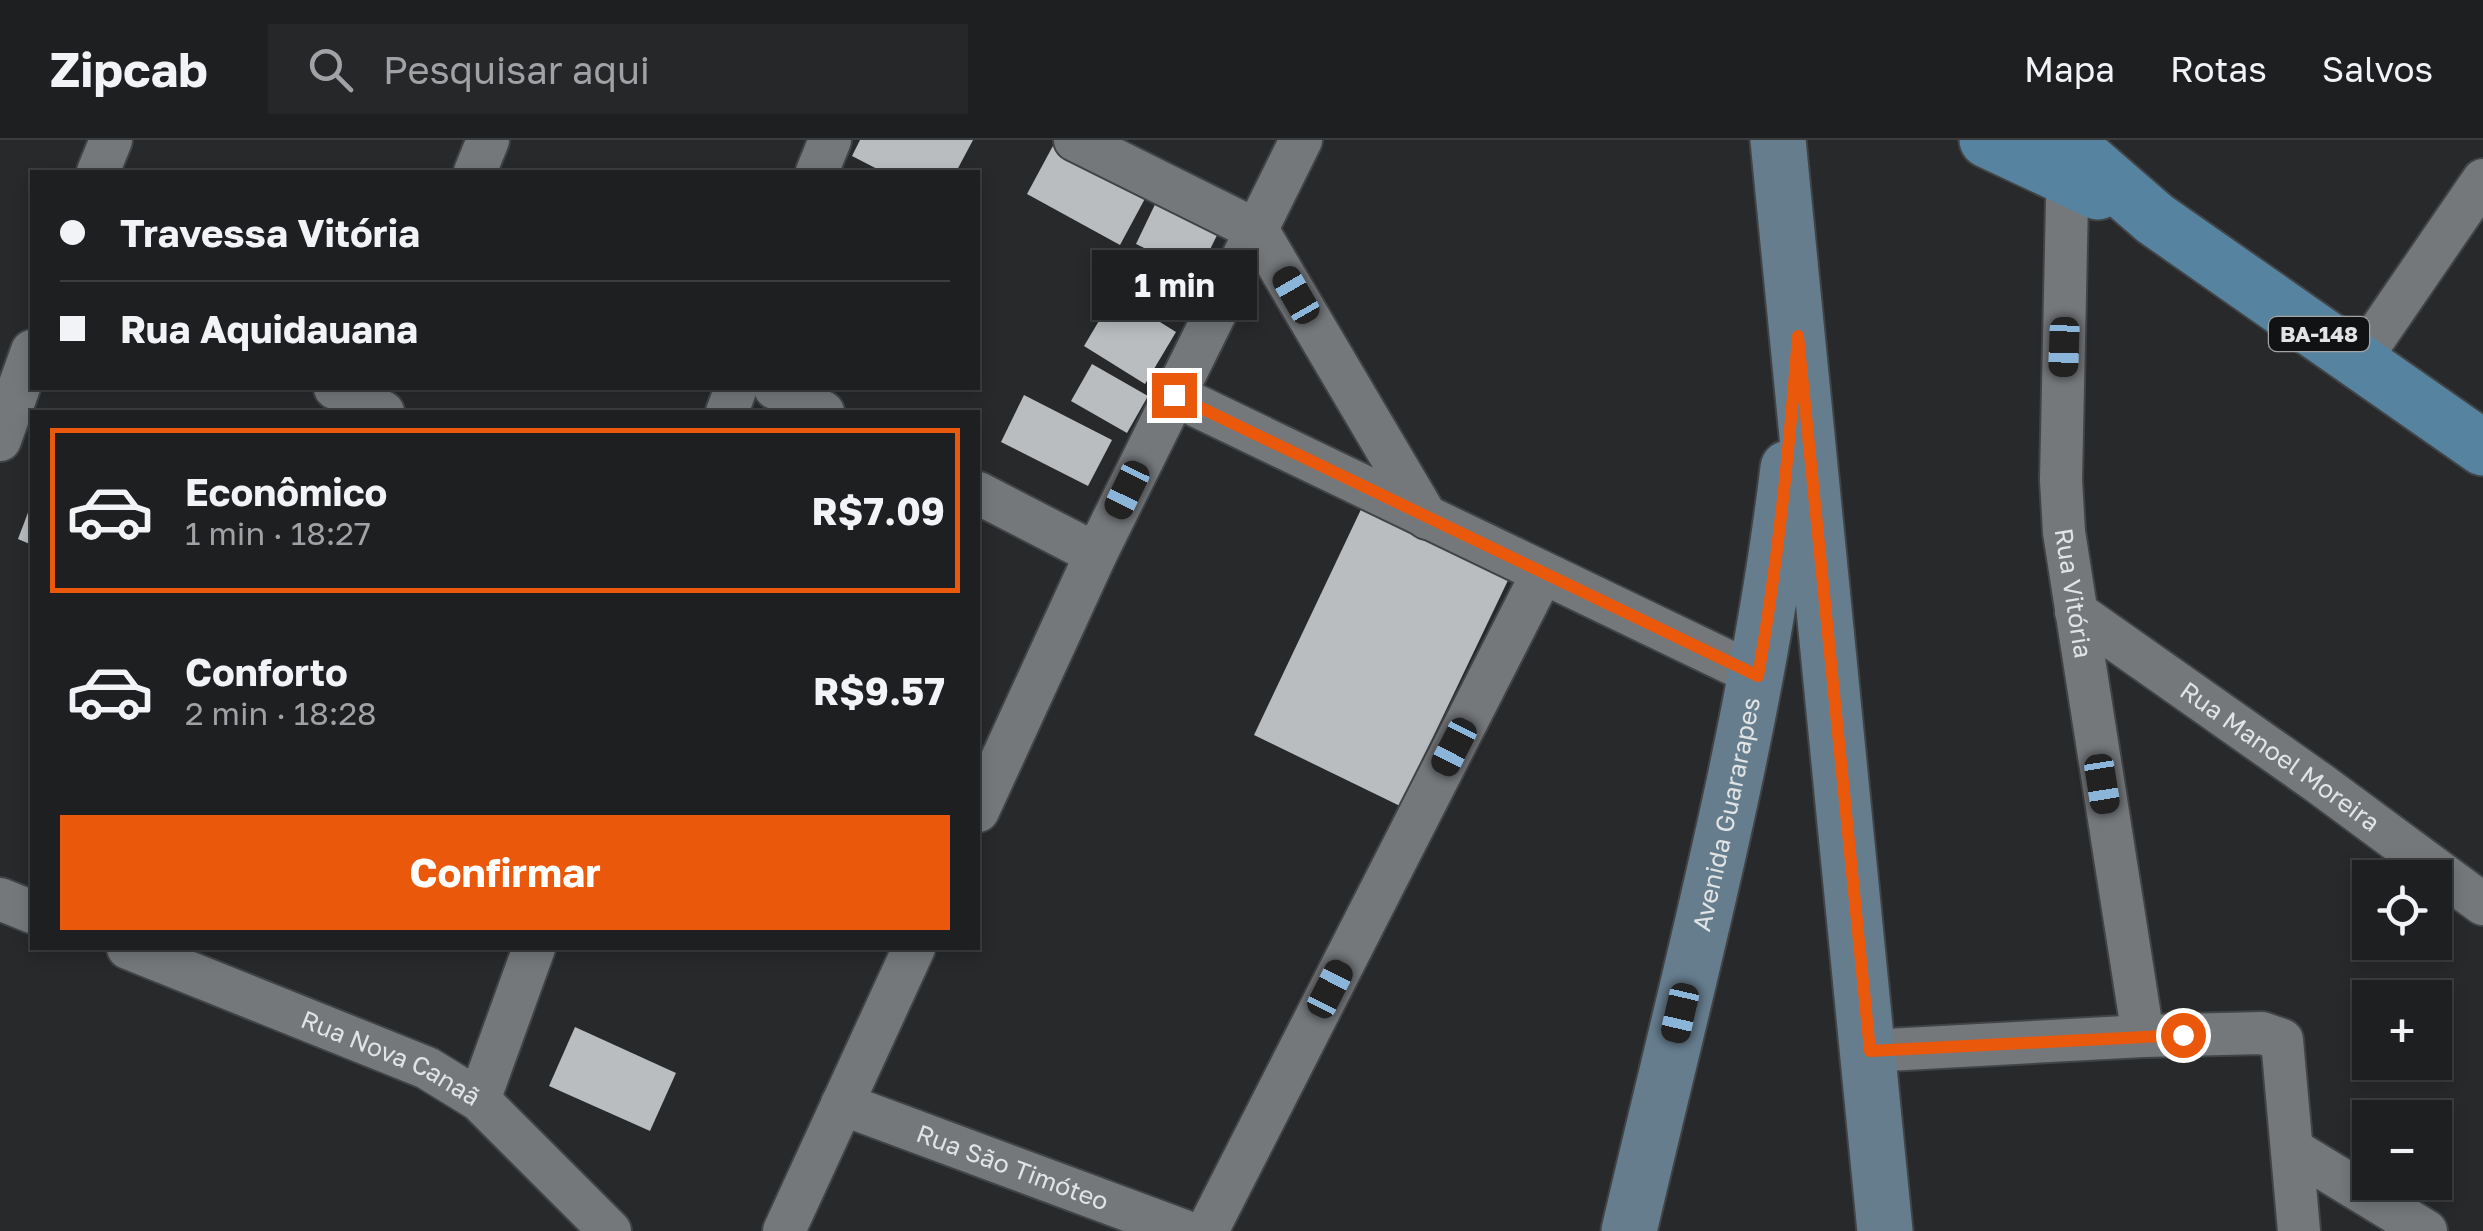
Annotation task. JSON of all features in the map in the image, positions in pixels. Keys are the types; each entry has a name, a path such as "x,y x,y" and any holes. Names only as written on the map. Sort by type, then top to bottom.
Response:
{"main road":[{"name":"BA-148","path":"1987,140 2067,154 2483,448"}],"street":[{"path":"99,170 111,140"},
{"path":"476,170 488,140"},
{"path":"818,170 830,140"},
{"path":"1075,140 1258,231 1427,518"},
{"path":"980,807 1096,554 1301,140"},
{"path":"1778,140 1870,1051 1884,1231"},
{"name":"Rua Vitória","path":"2067,154 2061,480 2064,532 2143,1036"},
{"path":"2359,362 2483,180"},
{"name":"Avenida Guararapes","path":"1629,1231 1758,676 1776,573 1798,336"},
{"path":"0,440 19,360"},
{"path":"341,390 382,403"},
{"path":"778,390 819,410"},
{"path":"1174,395 1758,676"},
{"path":"980,494 1096,554"},
{"path":"1207,1231 1542,574"},
{"name":"Rua Manoel Moreira","path":"2076,612 2483,904"},
{"path":"0,899 30,911"},
{"name":"Rua Nova Canaã","path":"133,950 426,1068 478,1100 610,1231"},
{"path":"478,1100 533,950"},
{"path":"784,1231 913,950"},
{"path":"1870,1051 2143,1036 2262,1034 2282,1040 2299,1231"},
{"name":"Rua São Timóteo","path":"842,1104 1184,1231"},
{"path":"2293,1150 2426,1231"}],"building":[{"path":"860,140 973,140 957,170 879,170 852,156"},
{"path":"1055,142 1148,193 1120,245 1027,194"},
{"path":"1160,194 1222,225 1198,274 1136,244"},
{"path":"1130,251 1198,287 1180,322 1112,286"},
{"path":"1115,294 1176,332 1145,384 1084,346"},
{"path":"1092,364 1148,396 1127,433 1071,401"},
{"path":"1024,395 1112,440 1088,486 1001,442"},
{"path":"1365,501 1512,572 1400,806 1254,735"},
{"path":"30,507 30,544 18,539"},
{"path":"575,1027 676,1073 650,1131 549,1086"}],"route":[{"path":"1174,395 1758,676 1776,573 1798,336 1870,1051 2183,1035"}]}
